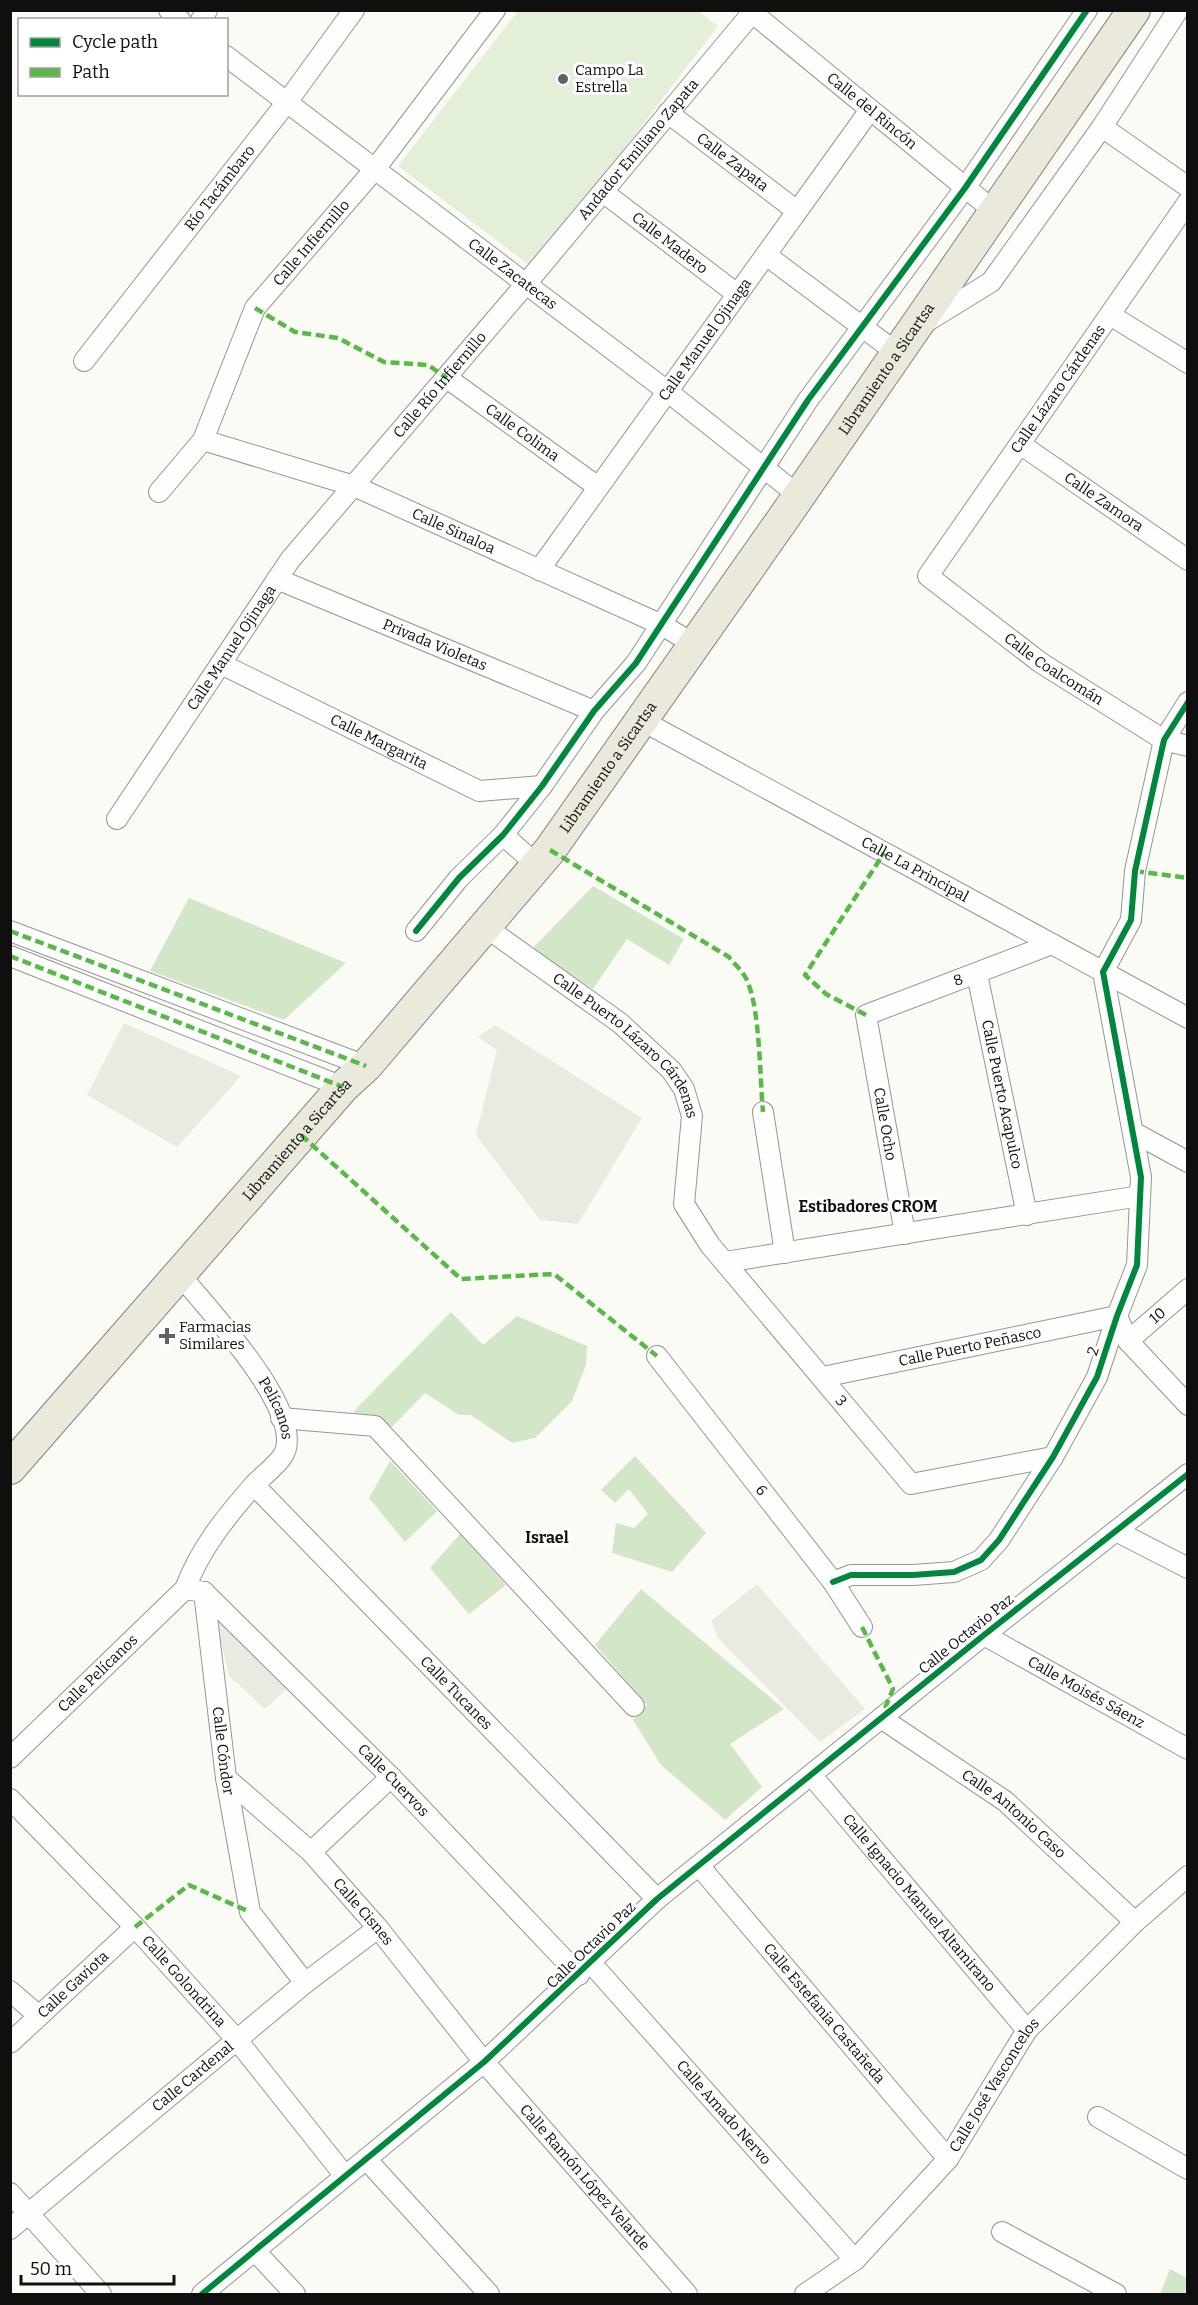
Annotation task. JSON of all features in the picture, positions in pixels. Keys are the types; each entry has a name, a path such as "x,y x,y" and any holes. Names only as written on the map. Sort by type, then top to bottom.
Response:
{"main road":[{"name":"Libramiento a Sicartsa","path":"10,1468 181,1276 343,1087 366,1066 537,865 695,645 1134,10"}],"street":[{"name":"Río Tacámbaro","path":"84,361 287,102 354,10"},
{"name":"Calle Infiernillo","path":"159,492 203,440 255,308 375,169 495,10"},
{"path":"416,931 479,856 502,835 542,786 594,711 636,663 808,400 864,328 965,188 1087,10"},
{"path":"766,255 864,328 904,342 991,282 1102,127 1178,10"},
{"name":"Calle del Rincón","path":"750,12 994,211"},
{"name":"Andador Emiliano Zapata","path":"525,285 750,12"},
{"name":"Calle Zacatecas","path":"228,58 667,391 798,495"},
{"name":"Calle Manuel Ojinaga","path":"539,570 870,110"},
{"name":"Calle Zapata","path":"668,113 797,211"},
{"path":"1102,127 1188,187"},
{"name":"Calle Madero","path":"603,192 738,294"},
{"name":"Calle Lázaro Cárdenas","path":"928,576 1110,315 1185,213"},
{"name":"Calle Río Infiernillo","path":"354,486 525,285"},
{"path":"1110,315 1188,363"},
{"name":"Calle Colima","path":"447,378 598,487"},
{"name":"Calle Sinaloa","path":"203,440 354,486 662,625 695,645"},
{"name":"Calle Zamora","path":"1020,444 1188,560"},
{"name":"Calle Manuel Ojinaga","path":"117,819 290,560 354,486"},
{"name":"Calle Coalcomán","path":"928,576 1041,663 1164,740 1188,746"},
{"name":"Privada Violetas","path":"277,579 594,711"},
{"name":"Calle Margarita","path":"221,664 479,790 542,786"},
{"path":"1103,972 1131,920 1135,871 1164,740 1188,702"},
{"name":"Calle La Principal","path":"641,720 1188,1018"},
{"path":"502,835 537,865"},
{"name":"Calle Puerto Lázaro Cárdenas","path":"484,926 620,1023 671,1070 684,1089 692,1116 684,1203"},
{"path":"10,932 366,1066"},
{"name":"8","path":"866,1015 1052,944"},
{"path":"10,956 343,1087"},
{"name":"2","path":"833,1582 851,1575 913,1575 954,1572 981,1560 999,1540 1053,1457 1097,1377 1137,1265 1141,1176 1103,972"},
{"name":"Calle Puerto Acapulco","path":"977,974 1027,1215"},
{"name":"Calle Ocho","path":"866,1015 905,1234"},
{"path":"763,1112 785,1253"},
{"path":"1133,1132 1188,1162"},
{"path":"725,1262 1140,1196"},
{"name":"3","path":"684,1203 710,1245 911,1484 1053,1457"},
{"name":"Pelícanos","path":"181,1276 272,1390 286,1434 283,1455 254,1485"},
{"name":"10","path":"1128,1341 1188,1289"},
{"path":"1117,1316 1128,1341 1188,1405"},
{"name":"Calle Puerto Peñasco","path":"823,1377 1117,1316"},
{"name":"6","path":"657,1356 833,1582 862,1627"},
{"path":"281,1418 375,1426 634,1706"},
{"name":"Calle Octavio Paz","path":"202,2295 484,2062 657,1899 700,1867 984,1635 1188,1474"},
{"name":"Calle Pelícanos","path":"10,1758 194,1590 194,1563 211,1537 254,1485"},
{"name":"Calle Tucanes","path":"254,1485 657,1899"},
{"path":"1116,1531 1188,1568"},
{"name":"Calle Cuervos","path":"194,1590 391,1777 585,1969"},
{"name":"Calle Cóndor","path":"194,1590 250,1911 305,1983"},
{"name":"Calle Moisés Sáenz","path":"984,1635 1188,1749"},
{"name":"Calle Antonio Caso","path":"881,1718 1005,1801 1135,1922"},
{"name":"Calle Ignacio Manuel Altamirano","path":"812,1776 1027,2030"},
{"path":"311,1852 391,1777"},
{"name":"Calle Cisnes","path":"226,1778 311,1852 378,1928 484,2062"},
{"name":"Calle Golondrina","path":"10,1799 135,1927 237,2040 345,2176"},
{"name":"Calle Estefania Castañeda","path":"700,1867 948,2159"},
{"name":"Calle José Vasconcelos","path":"805,2295 855,2260 948,2159 1027,2030 1135,1922 1188,1876"},
{"name":"Calle Gaviota","path":"10,2043 135,1927"},
{"name":"Calle Cardenal","path":"10,2229 305,1983 378,1928"},
{"name":"Calle Amado Nervo","path":"585,1969 855,2260"},
{"path":"10,1991 39,2016"},
{"name":"Calle Ramón López Velarde","path":"484,2062 687,2295"},
{"path":"1098,2117 1188,2169"},
{"path":"366,2159 489,2295"},
{"path":"10,2193 101,2295"},
{"path":"1002,2232 1116,2295"},
{"path":"255,2251 295,2295"}],"green space":[{"path":"518,11 698,11 718,26 533,268 398,166"},
{"path":"593,886 684,939 669,965 627,939 593,989 531,950"},
{"path":"189,898 346,963 284,1020 150,971"},
{"path":"451,1312 483,1345 517,1316 587,1346 586,1365 572,1401 535,1438 512,1443 471,1415 459,1415 425,1393 392,1427 353,1412"},
{"path":"635,1456 706,1533 672,1572 612,1553 616,1523 634,1528 648,1514 629,1489 615,1503 601,1490"},
{"path":"390,1461 437,1511 405,1542 369,1498"},
{"path":"460,1534 506,1585 469,1614 430,1568"},
{"path":"641,1589 784,1709 730,1744 762,1787 725,1820 661,1765 633,1720 647,1705 595,1645"},
{"path":"1170,2269 1187,2278 1185,2294 1160,2294"}],"shaded area":[{"path":"124,1023 241,1076 177,1147 87,1095"},
{"path":"495,1025 642,1118 578,1224 540,1220 476,1135 497,1050 478,1037"},
{"path":"757,1584 865,1709 820,1742 718,1638 711,1621"},
{"path":"215,1616 287,1689 265,1709 229,1676"}],"marked path":[{"path":"255,308 295,332 338,338 384,362 428,365 447,378"},
{"path":"550,850 729,957 740,969 748,983 755,1010 763,1112"},
{"path":"866,1015 826,994 805,975 884,853"},
{"path":"1135,871 1188,878"},
{"path":"10,931 366,1066"},
{"path":"10,956 343,1087"},
{"path":"301,1135 461,1279 554,1274 657,1356"},
{"path":"862,1627 893,1689 883,1713"},
{"path":"135,1927 189,1885 250,1912"}],"cycle path":[{"path":"416,931 459,878 503,835 542,786 594,711 636,663 808,400 965,188 1087,10"},
{"path":"833,1582 851,1575 913,1575 954,1572 981,1560 999,1540 1053,1457 1097,1377 1137,1265 1141,1177 1103,972 1131,920 1135,871 1164,740 1188,702"},
{"path":"202,2294 484,2062 657,1899 1188,1474"}],"place":[{"name":"Campo La Estrella","path":"563,79"},
{"name":"Farmacias Similares","path":"167,1336"}],"district":[{"name":"Estibadores CROM","path":"868,1206"},
{"name":"Israel","path":"547,1537"}]}
